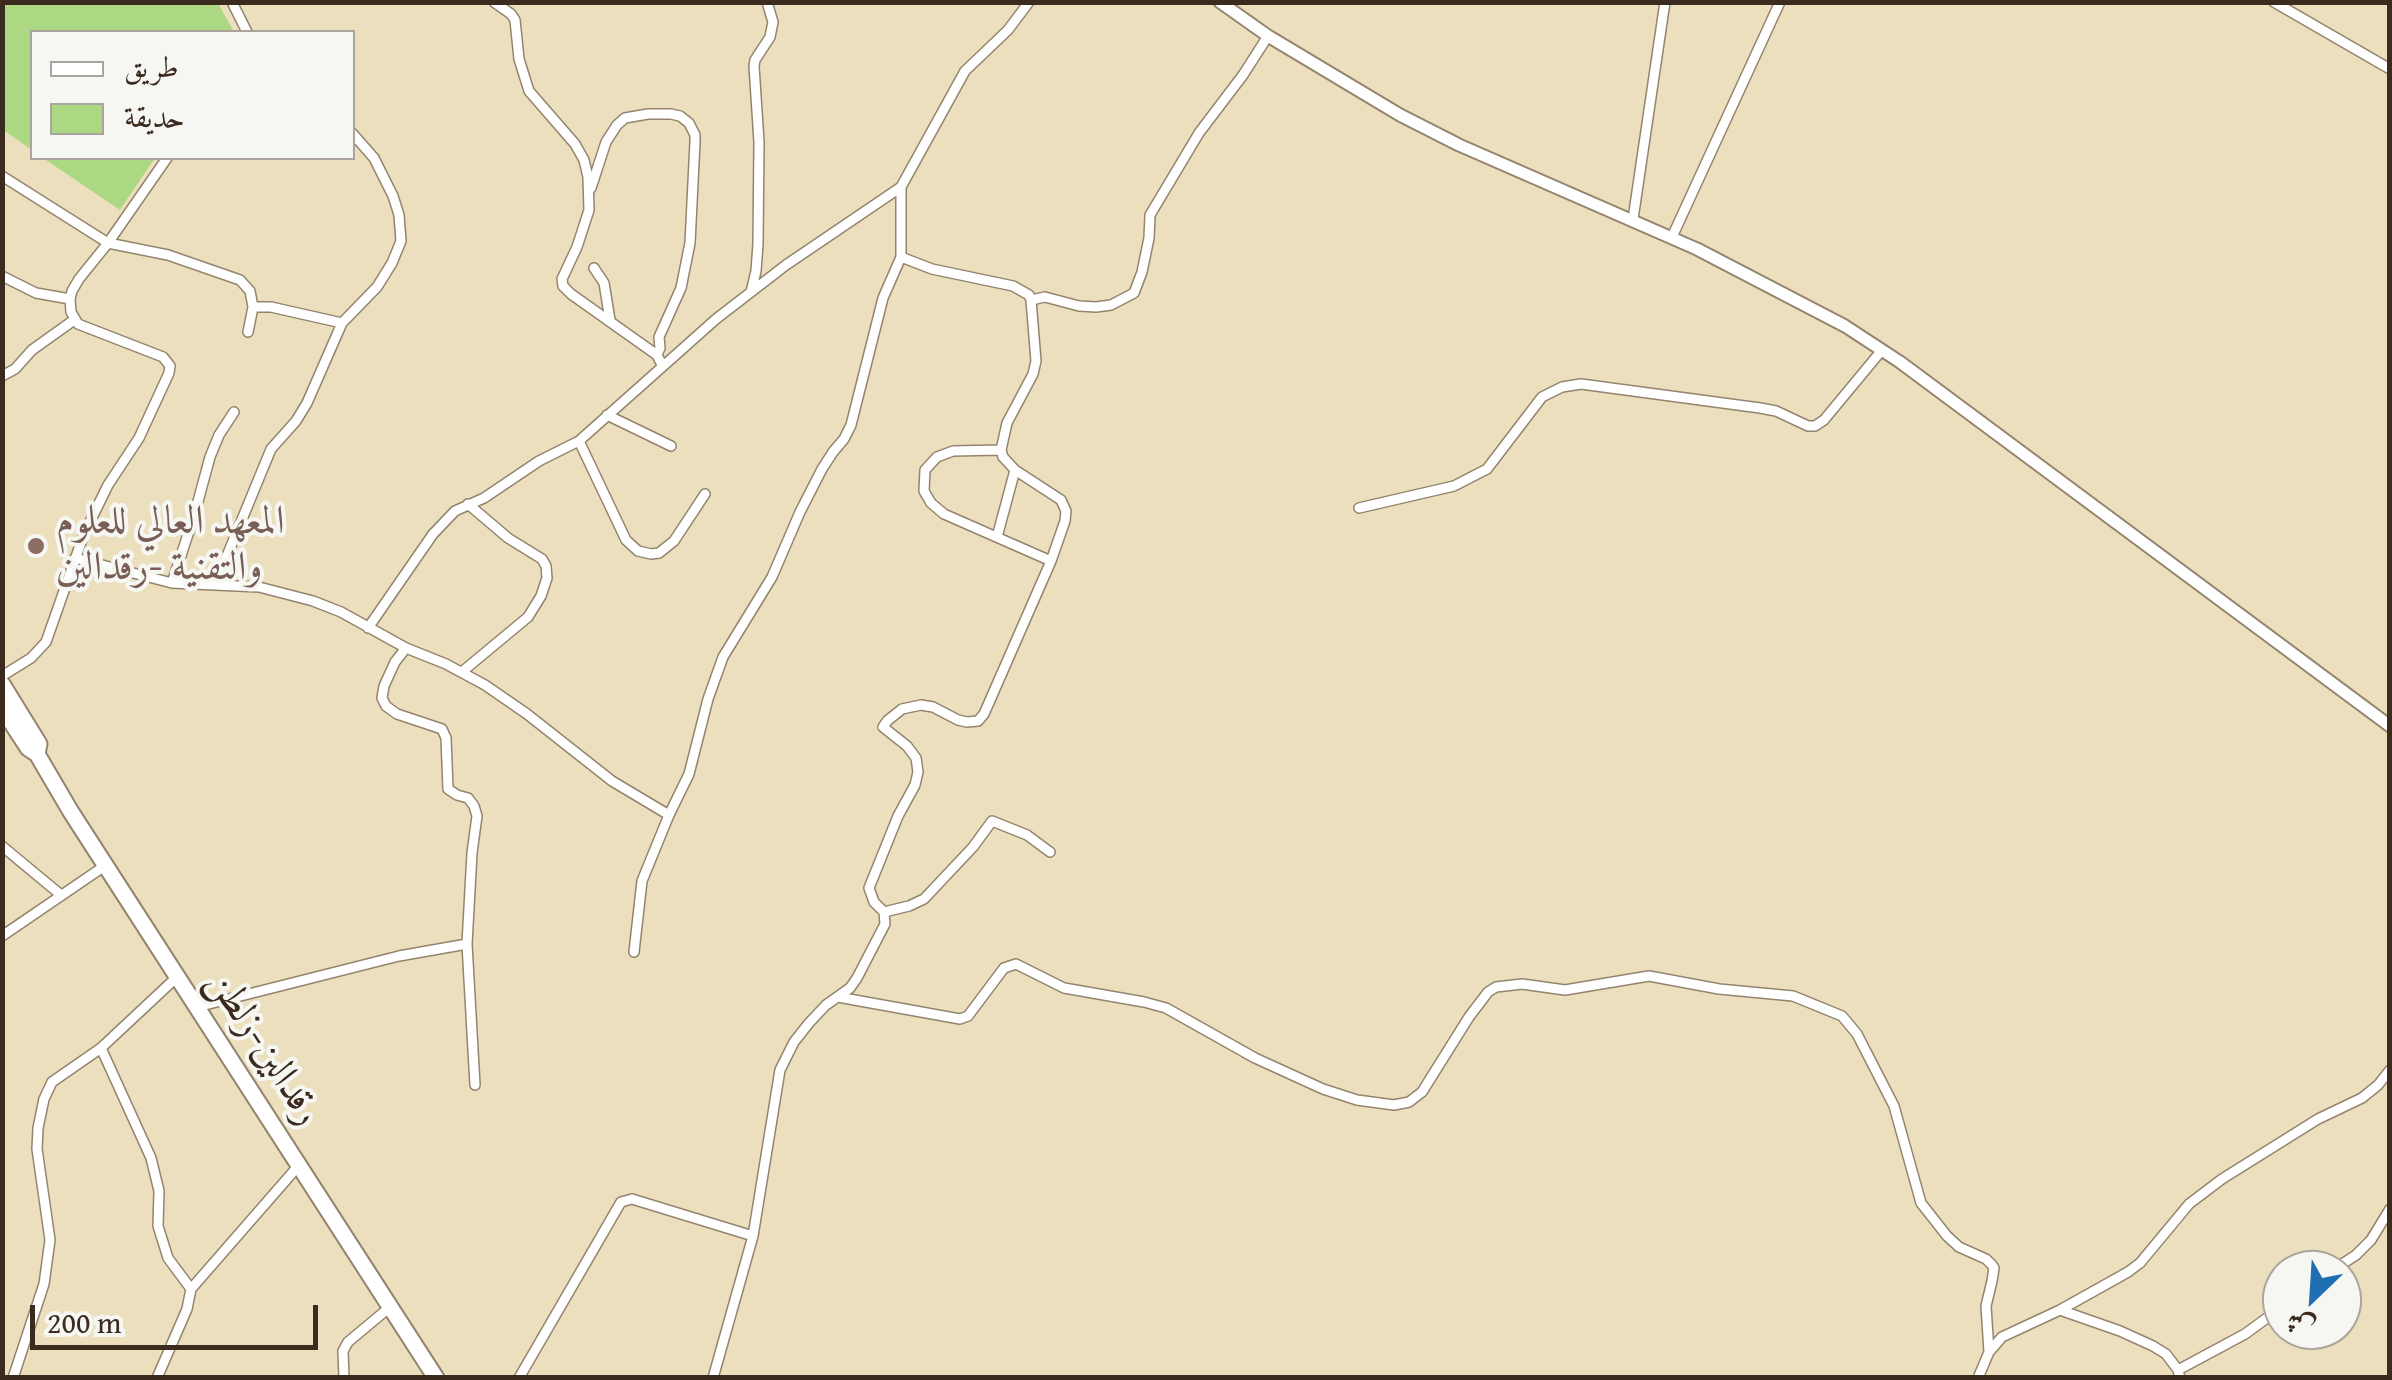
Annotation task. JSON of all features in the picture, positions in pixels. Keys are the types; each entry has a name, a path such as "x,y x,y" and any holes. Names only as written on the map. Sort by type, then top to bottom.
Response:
{"main road":[{"name":"رقدالين-زلطن","path":"2,684 39,744 37,754"},
{"name":"رقدالين-زلطن","path":"2,708 28,748 37,754 436,1378"}],"street":[{"path":"232,2 246,30"},
{"path":"494,2 515,20 519,59 527,86 584,160 589,210 563,286 660,360"},
{"path":"751,292 758,244 759,142 754,66 770,38 773,22 767,2"},
{"path":"368,628 432,534 455,511 579,441 660,360 900,186 965,71 1008,30 1029,2"},
{"path":"1633,220 1664,2"},
{"path":"1672,237 1780,2"},
{"path":"2274,2 2390,68"},
{"path":"1224,3 1348,86 1459,145 1672,237 1845,326 2390,726"},
{"path":"1031,300 1046,297 1096,307 1111,305 1134,293 1155,206 1199,132 1268,36"},
{"path":"590,191 606,142 624,118 671,114 689,123 695,136 690,243 682,288 659,337 660,360"},
{"path":"215,584 271,450 307,403 342,323 377,286 401,241 393,196 374,158 355,136"},
{"path":"2,676 31,658 46,642 99,503 154,408 170,366 163,357 94,332 74,320 70,299 80,279 166,160"},
{"path":"2,176 108,243 168,255 246,284 254,307 248,332"},
{"path":"634,952 642,881 689,774 723,657 772,577 822,469 852,425 883,298 901,257 900,186"},
{"path":"713,1378 753,1236 780,1070 800,1033 816,1014 850,988 886,918 869,888 918,772 916,758 907,746 883,727 902,709 920,705 958,720 978,721 990,704 1062,535 1066,511 1061,500 1015,470 1002,457 1001,450 1007,424 1034,374 1031,300 1023,289 932,269 901,257"},
{"path":"594,268 604,283 610,320"},
{"path":"2,276 36,293 70,299"},
{"path":"254,307 271,307 342,323"},
{"path":"2,376 74,320"},
{"path":"1359,508 1454,486 1487,469 1542,397 1562,387 1581,384 1760,408 1814,426 1824,420 1882,350"},
{"path":"172,583 210,456 218,435 234,412"},
{"path":"607,416 670,446"},
{"path":"579,441 626,540 638,551 660,553 674,541 705,494"},
{"path":"1001,450 947,452 930,463 923,477 924,490 936,508 956,520 1051,561"},
{"path":"997,537 1015,470"},
{"path":"462,671 528,617 547,578 542,560 468,504"},
{"path":"75,558 172,583 259,587 341,612 406,648 462,671 528,714 612,781 668,815"},
{"path":"406,648 395,662 382,698 397,714 442,729 446,738 448,788 468,798 476,816 467,944 475,1085"},
{"path":"884,912 924,899 992,821 1027,835 1050,852"},
{"path":"2,846 61,896"},
{"path":"2,936 106,865"},
{"path":"197,1007 399,956 467,944"},
{"path":"838,998 960,1019 968,1016 1004,968 1016,964 1064,988 1166,1008 1255,1058 1323,1089 1394,1106 1409,1102 1422,1092 1469,1017 1496,987 1522,984 1566,990 1649,976 1719,989 1793,996 1842,1016 1857,1034 1894,1106 1921,1203 1959,1247 1986,1259 1994,1268 1986,1306 1988,1352"},
{"path":"14,1378 44,1284 50,1240 37,1149 44,1099 52,1082 101,1048 178,976"},
{"path":"101,1048 151,1158 160,1191 158,1226 168,1258 191,1289"},
{"path":"1978,1378 1988,1352 2002,1336 2060,1310 2128,1272 2190,1204 2222,1179 2318,1119 2362,1098 2390,1070"},
{"path":"157,1378 188,1309 191,1289 300,1164"},
{"path":"520,1378 621,1202 632,1199 753,1236"},
{"path":"2362,1250 2390,1209"},
{"path":"344,1378 348,1342 390,1306"},
{"path":"2060,1310 2153,1346 2166,1354 2179,1374 2262,1322"}],"green space":[{"path":"2,3 218,3 233,30 30,30 30,149 3,130"},
{"path":"46,160 154,160 120,210"}],"place":[{"name":"المعهد العالي للعلوم والتقنية -رقدالين","path":"36,546"}]}
